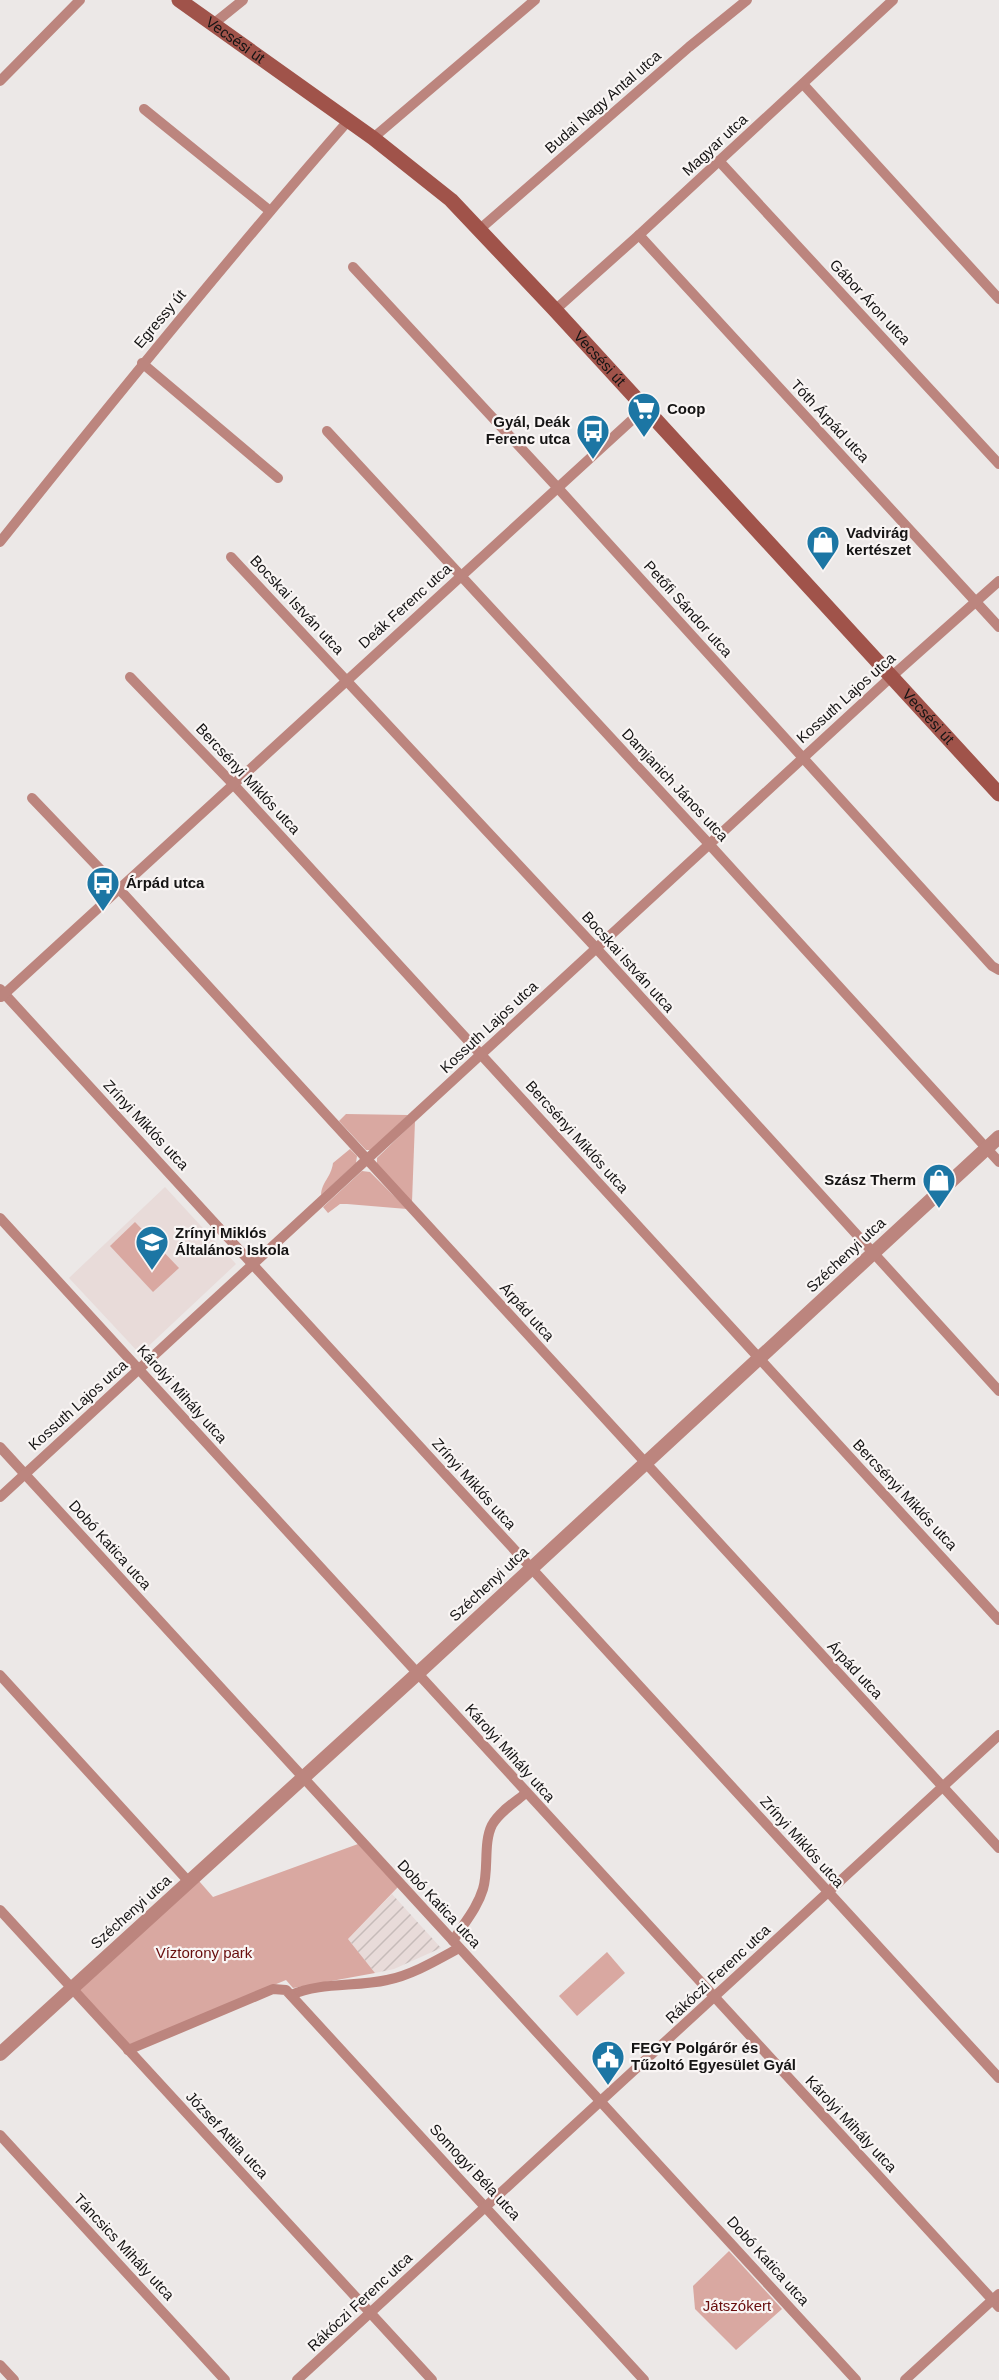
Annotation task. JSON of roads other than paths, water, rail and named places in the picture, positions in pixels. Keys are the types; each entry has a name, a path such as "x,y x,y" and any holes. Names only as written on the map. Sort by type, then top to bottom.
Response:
{"main road":[{"name":"Vecsési út","path":"179,0 373,138 432,184 480,229 999,794"}],"street":[{"path":"0,81 80,0"},
{"path":"212,25 243,0"},
{"path":"373,138 535,0"},
{"name":"Budai Nagy Antal utca","path":"480,229 689,47 747,0"},
{"name":"Magyar utca","path":"555,310 893,0"},
{"path":"803,84 999,299"},
{"path":"144,109 270,211"},
{"name":"Egressy út","path":"0,542 142,363 348,121"},
{"name":"Gábor Áron utca","path":"719,161 999,464"},
{"name":"Tóth Árpád utca","path":"639,235 999,627"},
{"name":"Petőfi Sándor utca","path":"353,267 557,487 992,966 999,970"},
{"path":"142,363 278,478"},
{"name":"Deák Ferenc utca","path":"2,994 645,408"},
{"name":"Damjanich János utca","path":"327,431 462,575 999,1162"},
{"name":"Bocskai István utca","path":"231,557 597,949 999,1391"},
{"name":"Kossuth Lajos utca","path":"0,1497 891,677 999,581"},
{"name":"Bercsényi Miklós utca","path":"130,677 234,785 999,1620"},
{"name":"Árpád utca","path":"32,798 119,889 999,1848"},
{"name":"Zrínyi Miklós utca","path":"2,994 253,1263 999,2078"},
{"name":"Széchenyi utca","path":"0,2054 303,1779 999,1137"},
{"name":"Károlyi Mihály utca","path":"0,1218 714,1998 997,2300"},
{"name":"Dobó Katica utca","path":"0,1447 856,2380"},
{"path":"0,1675 189,1882"},
{"name":"Rákóczi Ferenc utca","path":"297,2380 999,1735"},
{"path":"291,1995 314,1989 388,1980 435,1962 456,1945 482,1892 487,1873 488,1839 493,1824 526,1793"},
{"name":"József Attila utca","path":"0,1910 432,2380"},
{"name":"Somogyi Béla utca","path":"128,2050 273,1989 286,1990 487,2206 644,2380"},
{"name":"Táncsics Mihály utca","path":"0,2135 225,2380"},
{"path":"905,2380 997,2300"},
{"path":"0,2365 14,2380"}],"place":[{"name":"Coop","path":"644,438"},
{"name":"Gyál, Deák Ferenc utca","path":"593,460"},
{"name":"Vadvirág kertészet","path":"823,571"},
{"name":"Árpád utca","path":"103,912"},
{"name":"Szász Therm","path":"939,1209"},
{"name":"Zrínyi Miklós Általános Iskola","path":"152,1271"},
{"name":"FEGY Polgárőr és Tűzoltó Egyesület Gyál","path":"608,2086"}],"park label":[{"name":"Víztorony park","path":"204,1953"},
{"name":"Játszókert","path":"737,2306"}]}
